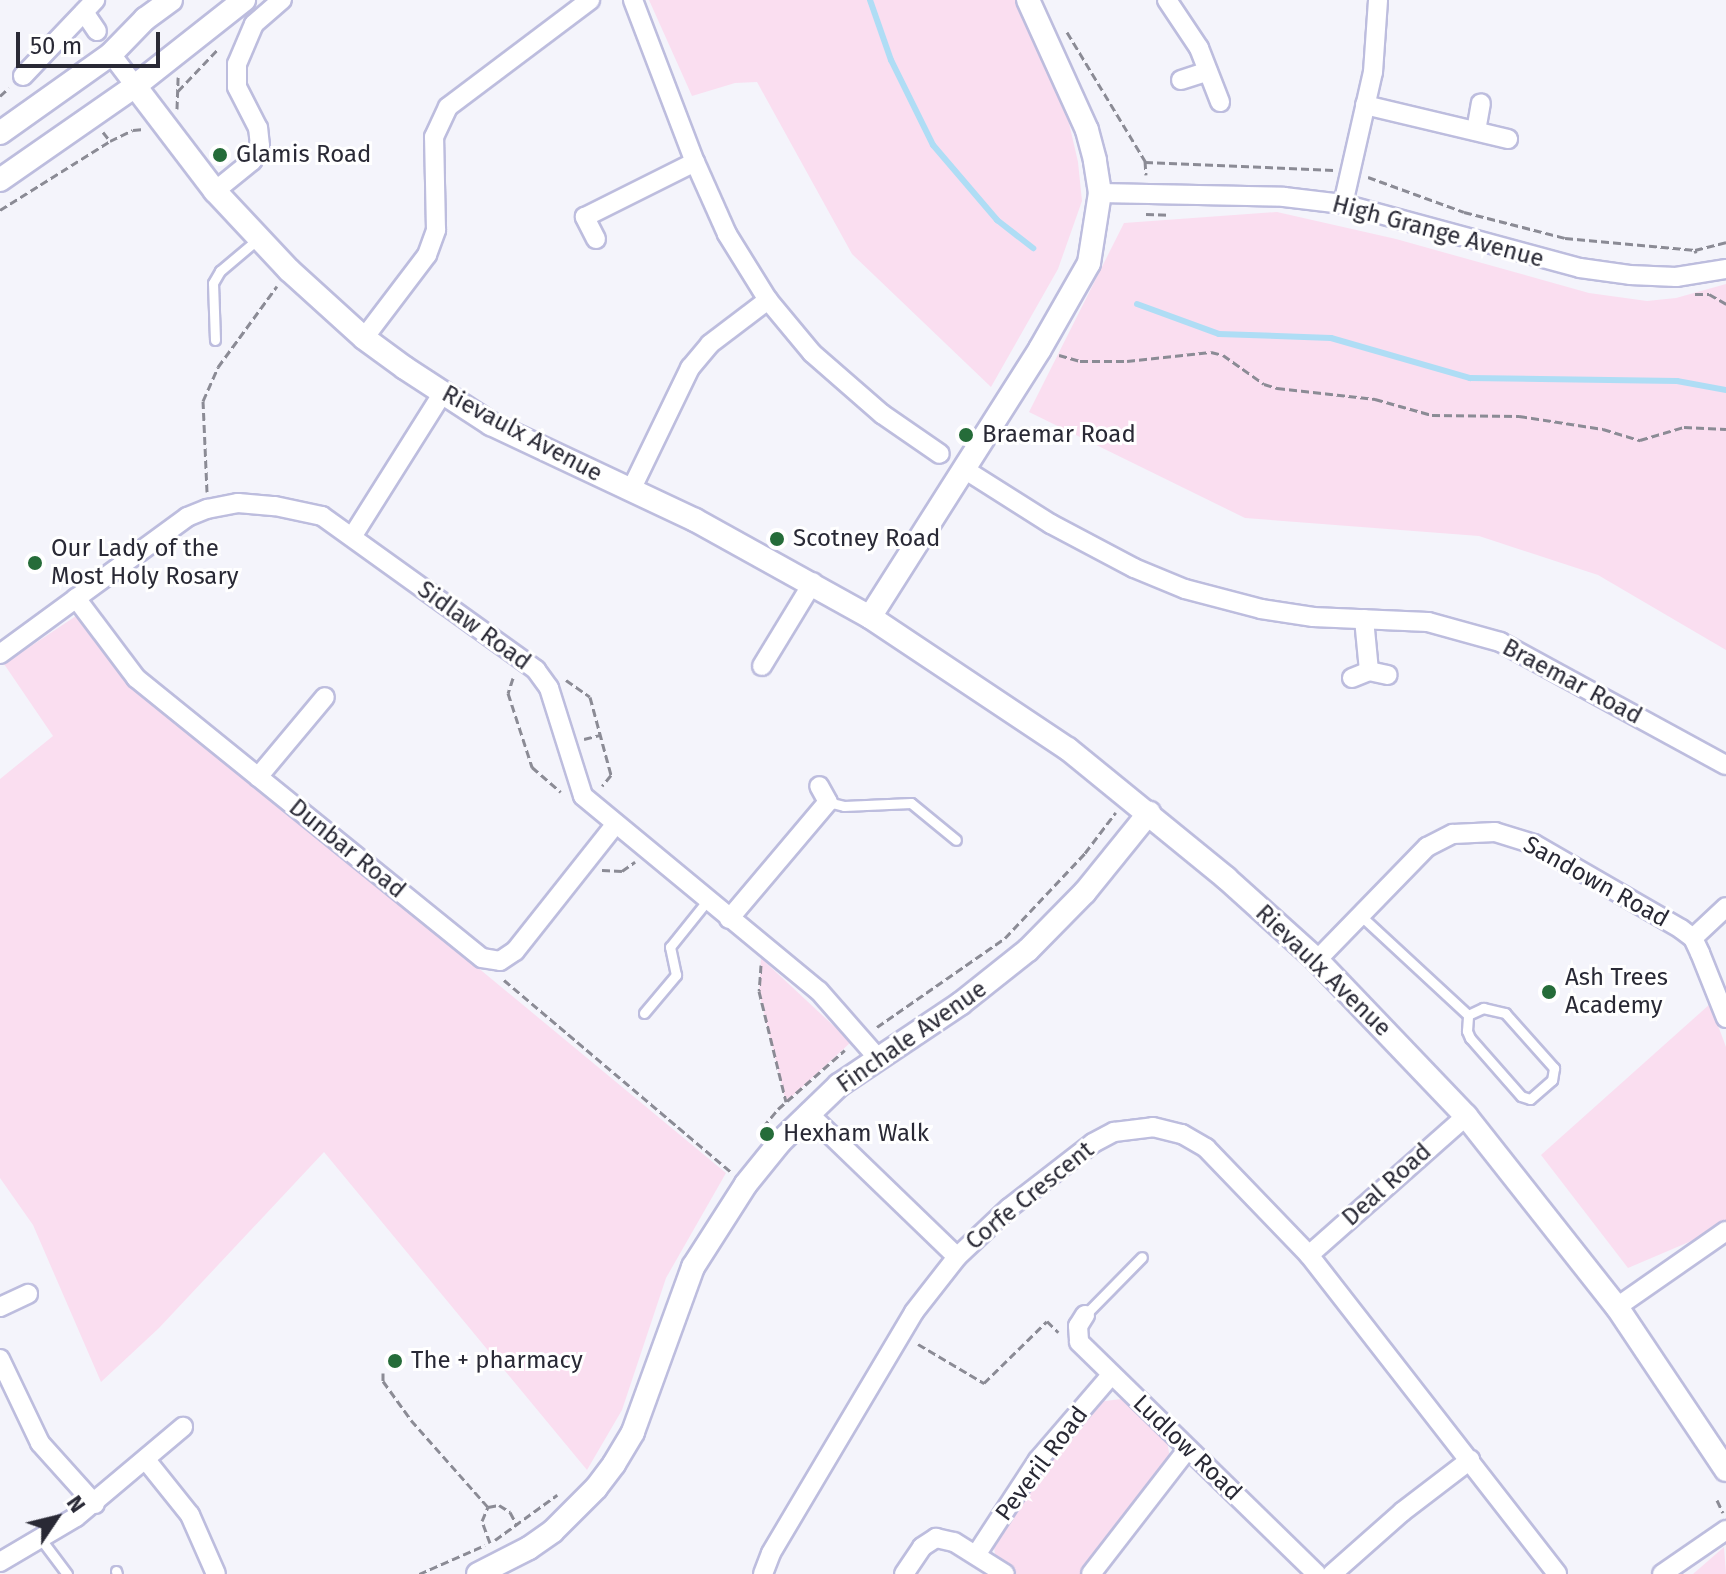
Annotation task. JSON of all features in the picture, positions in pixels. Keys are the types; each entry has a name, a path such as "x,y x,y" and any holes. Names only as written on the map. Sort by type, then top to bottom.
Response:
{"street":[{"path":"0,133 111,54 145,19 171,0"},
{"path":"0,180 135,86 244,0"},
{"path":"215,191 252,161 260,146 258,128 237,87 238,58 254,24 282,0"},
{"path":"364,338 427,255 436,230 434,137 448,107 590,0"},
{"path":"633,0 695,162 727,234 768,300 812,353 882,414 940,454"},
{"path":"870,617 1040,349 1089,263 1100,193 1087,130 1028,0"},
{"path":"1167,0 1186,25 1220,102"},
{"path":"1343,204 1374,59 1378,0"},
{"path":"23,76 89,6 97,31"},
{"name":"Rievaulx Avenue","path":"111,54 215,191 289,270 364,338 442,394 554,456 631,490 813,582 870,617 1068,749 1149,813 1317,960 1466,1116 1617,1307 1726,1470"},
{"path":"1181,80 1208,71"},
{"path":"1476,131 1481,103"},
{"path":"1365,105 1508,139"},
{"path":"596,239 585,217 695,162"},
{"name":"High Grange Avenue","path":"1100,193 1284,197 1343,204 1580,268 1630,275 1698,274 1726,269"},
{"path":"631,490 690,368 710,344 768,300"},
{"path":"352,537 442,394"},
{"name":"Braemar Road","path":"964,469 1051,524 1134,568 1185,589 1261,609 1313,617 1428,622 1500,642 1726,765"},
{"name":"Sidlaw Road","path":"0,654 187,517 207,509 238,503 309,511 352,537 524,661 544,679 586,799 819,991 877,1057"},
{"path":"762,666 813,582"},
{"name":"Dunbar Road","path":"76,598 136,678 482,958 500,961"},
{"path":"1364,619 1360,674 1388,675"},
{"path":"258,777 325,697"},
{"path":"729,919 823,794"},
{"name":"Finchale Avenue","path":"478,1574 529,1548 553,1531 596,1488 614,1464 633,1432 693,1267 746,1184 808,1113 877,1057 960,1004 1028,950 1085,892 1149,813"},
{"path":"500,961 515,951 615,825"},
{"name":"Sandown Road","path":"1317,960 1427,847 1453,834 1487,831 1534,844 1693,938 1726,1018"},
{"path":"1693,938 1726,907"},
{"path":"808,1113 957,1257"},
{"name":"Deal Road","path":"1309,1255 1466,1116"},
{"name":"Corfe Crescent","path":"763,1574 771,1553 901,1335 957,1257 1009,1208 1093,1143 1114,1132 1153,1127 1182,1134 1206,1148 1309,1255 1557,1574"},
{"path":"1617,1307 1726,1231"},
{"path":"0,1307 28,1294"},
{"path":"1079,1342 1078,1326 1085,1315"},
{"name":"Ludlow Road","path":"1079,1342 1317,1574"},
{"path":"0,1359 40,1443 95,1504"},
{"name":"Peveril Road","path":"976,1555 1038,1460 1111,1375"},
{"path":"0,1562 95,1504 183,1427"},
{"path":"1091,1574 1187,1450"},
{"path":"146,1460 190,1515 216,1574"},
{"path":"1332,1574 1367,1541 1470,1460"},
{"path":"1662,1574 1726,1530"},
{"path":"904,1574 922,1547 936,1538 954,1542 1005,1574"}],"lane":[{"path":"215,340 213,283 220,271 259,238"},
{"path":"823,794 844,806 911,803 956,840"},
{"path":"644,1013 676,975 670,947 707,901"},
{"path":"1360,915 1468,1015"},
{"path":"1483,1008 1501,1009 1550,1061 1555,1074 1552,1080 1530,1099 1521,1096 1470,1038 1468,1015 1483,1008"},
{"path":"1085,1315 1142,1257"},
{"path":"40,1538 67,1574"}],"path":[{"path":"1065,28 1145,161 1146,216 1174,215"},
{"path":"178,91 222,44 238,58"},
{"path":"0,210 110,141"},
{"path":"1145,161 1350,170 1464,212 1565,238 1695,250 1726,242"},
{"path":"1695,250 1698,274"},
{"path":"207,509 203,401 218,367 289,270"},
{"path":"1695,294 1709,294"},
{"path":"1040,349 1080,361 1127,361 1211,352 1223,355 1277,388 1375,399 1432,415 1485,413 1533,418 1603,429 1640,440 1684,427 1726,429"},
{"path":"524,661 510,682 508,693 532,767 568,797 586,799 611,775 590,697 562,677 544,679"},
{"path":"587,861 601,870 622,871 632,867 645,850"},
{"path":"770,965 761,958 759,991 786,1102"},
{"path":"500,961 502,978 746,1184"},
{"path":"901,1335 984,1383 1047,1321 1067,1341 1079,1342"},
{"path":"383,1373 383,1381 411,1420 488,1507"},
{"path":"488,1507 499,1505 510,1512 517,1525"},
{"path":"488,1507 482,1521 490,1543"}],"shaded area":[{"path":"649,0 1016,0 1069,123 1078,162 1082,201 1058,269 991,387 852,254 757,82 735,83 692,96"},
{"path":"1277,212 1396,239 1589,293 1647,301 1676,298 1726,284 1726,650 1598,575 1479,536 1245,518 1029,412 1124,223"},
{"path":"76,616 133,682 726,1173 666,1278 622,1410 587,1470 324,1152 159,1328 101,1382 33,1225 0,1178 0,779 53,736 4,664"},
{"path":"761,958 851,1042 786,1102 759,993"},
{"path":"1710,1004 1726,1047 1726,1220 1703,1236 1628,1268 1541,1155"},
{"path":"1121,1399 1167,1441 1170,1458 1082,1574 1017,1574 996,1560 993,1542 1039,1472 1097,1402"},
{"path":"1724,1547 1726,1574 1693,1574"}],"waterway":[{"path":"870,0 891,60 933,145 997,220 1033,248"},
{"path":"1137,304 1219,334 1331,338 1470,378 1677,381 1726,390"}],"place":[{"name":"Glamis Road","path":"220,155"},
{"name":"Braemar Road","path":"966,435"},
{"name":"Scotney Road","path":"777,539"},
{"name":"Our Lady of the Most Holy Rosary","path":"35,563"},
{"name":"Ash Trees Academy","path":"1549,992"},
{"name":"Hexham Walk","path":"767,1134"},
{"name":"The + pharmacy","path":"395,1361"}]}
